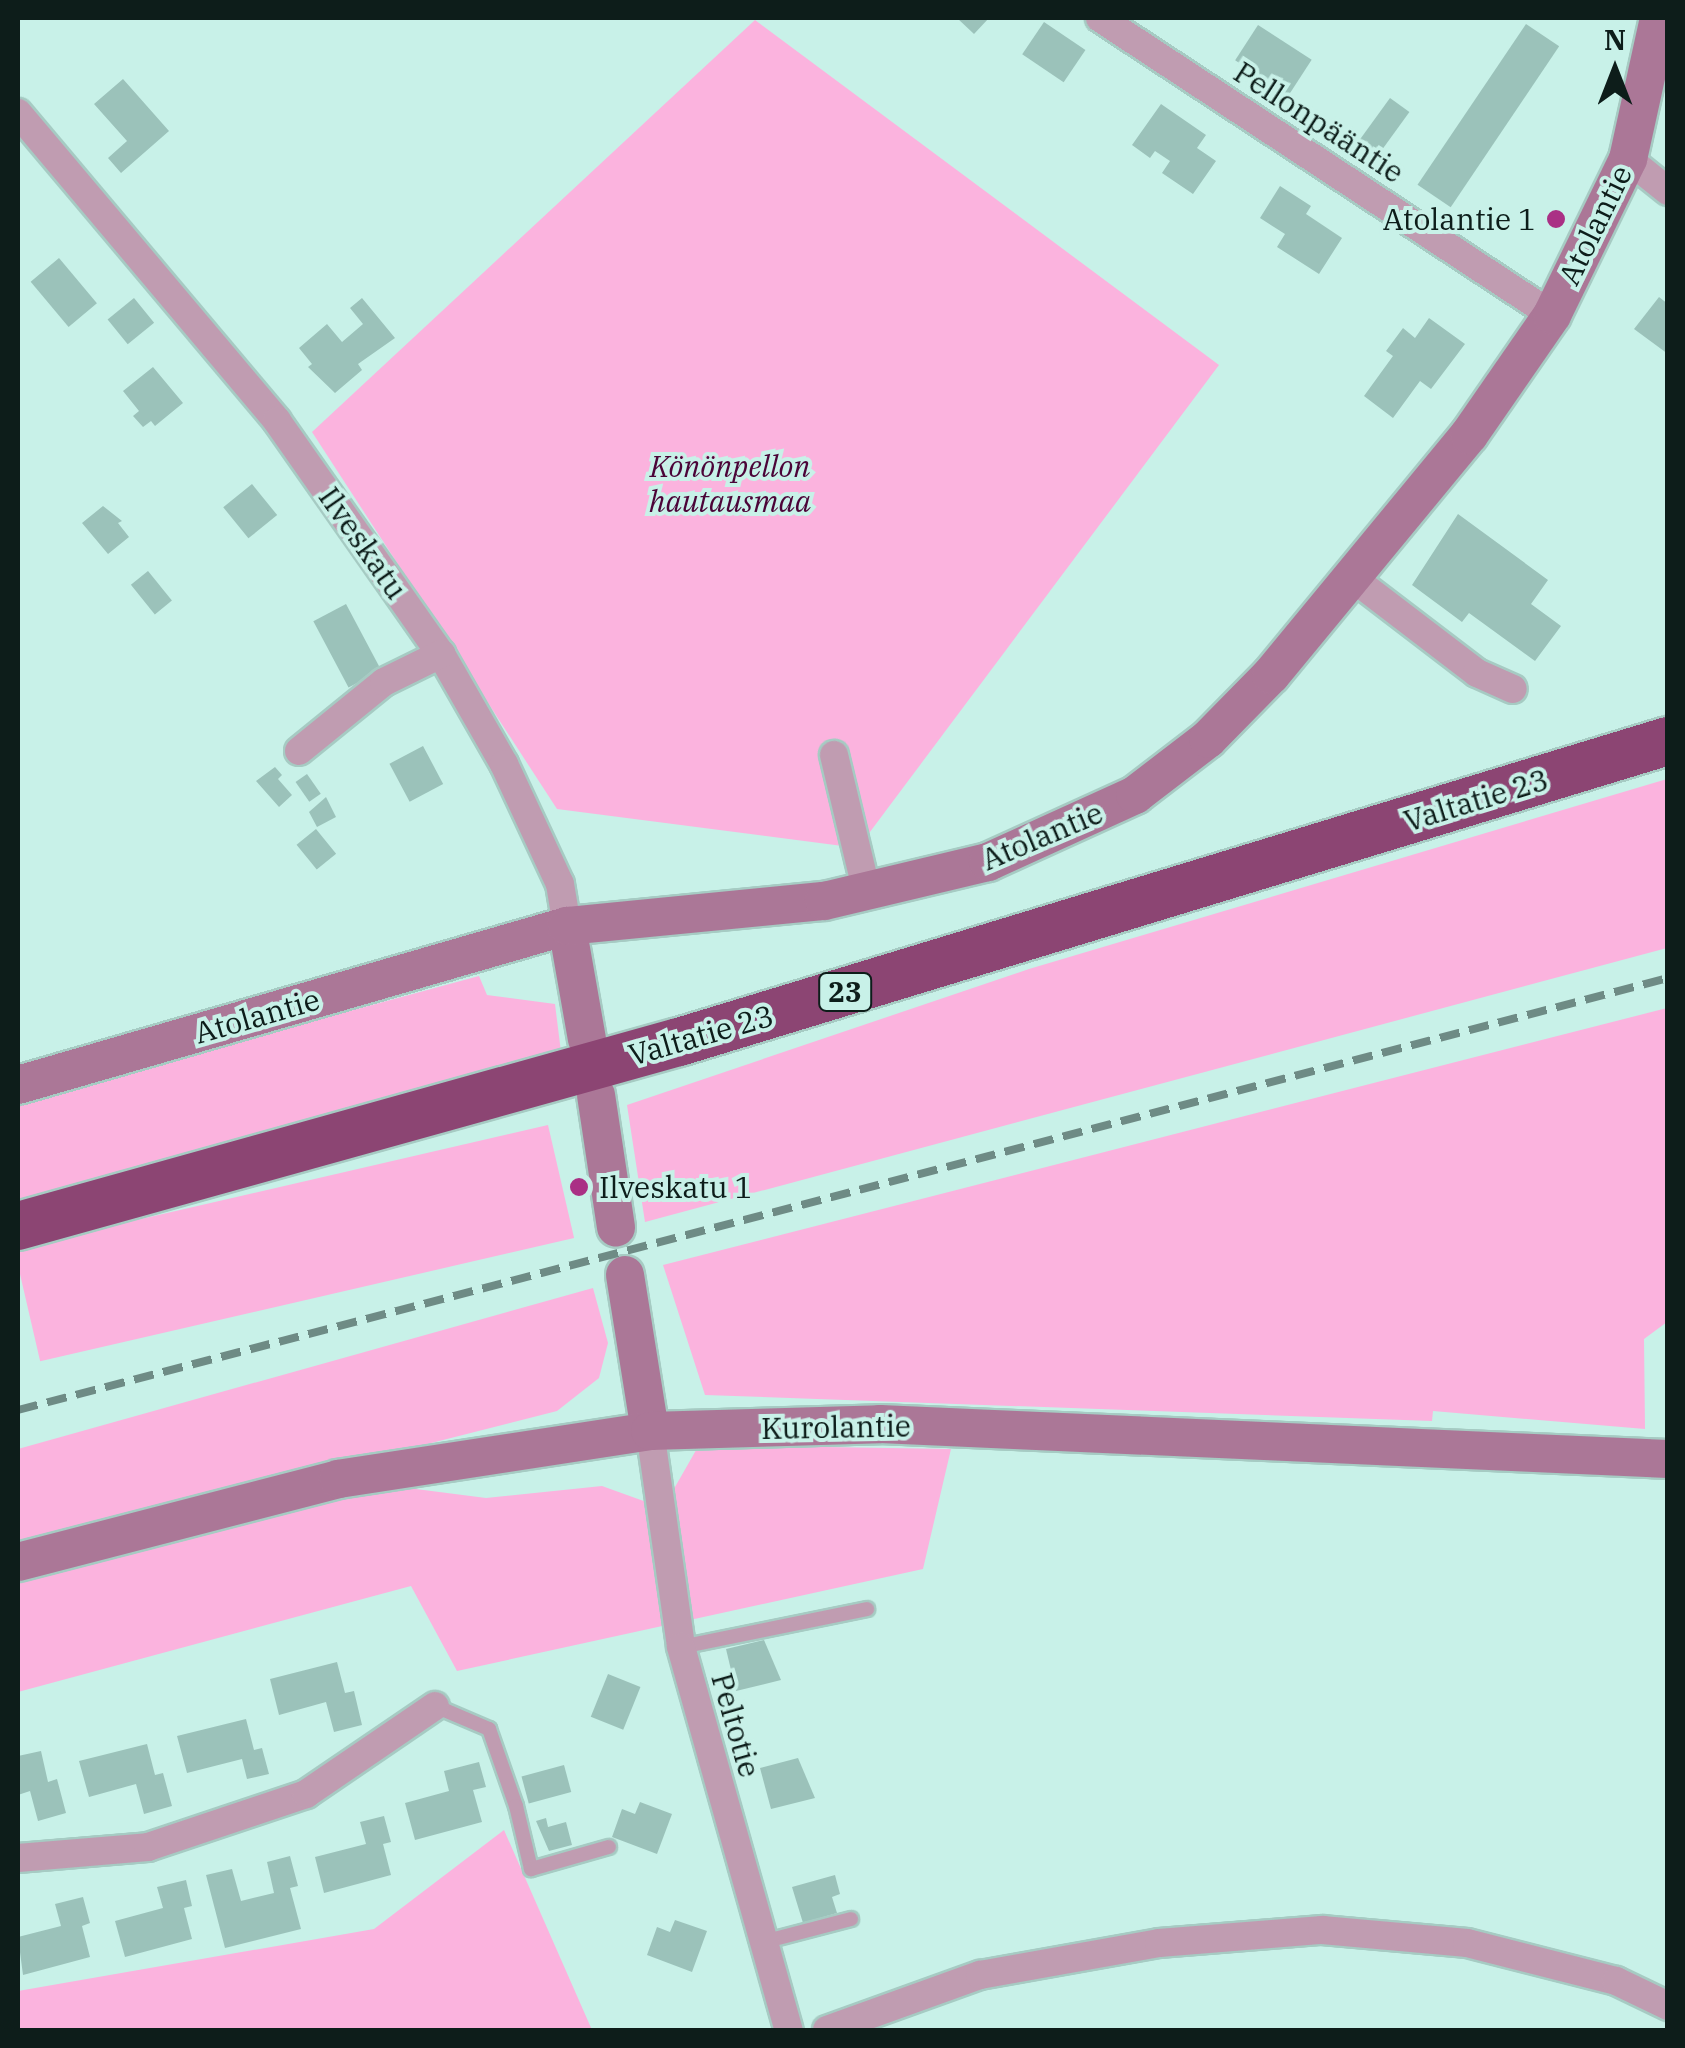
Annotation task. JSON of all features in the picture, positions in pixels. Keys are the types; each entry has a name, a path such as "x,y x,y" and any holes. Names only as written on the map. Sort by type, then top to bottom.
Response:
{"highway":[{"name":"Valtatie 23","path":"18,1226 679,1042 1668,741"}],"street":[{"name":"Pellonpääntie","path":"1100,18 1552,316"},
{"name":"Atolantie","path":"18,1085 567,926 824,901 988,862 1135,795 1208,739 1271,676 1354,579 1468,434 1552,316 1628,159 1661,27"},
{"name":"Ilveskatu","path":"18,113 278,421 442,654 504,764 560,884 588,1039"},
{"path":"1628,159 1668,191"},
{"path":"1354,579 1477,673 1513,689"},
{"path":"300,751 384,682 442,654"},
{"path":"834,755 866,892"},
{"path":"596,1095 616,1228"},
{"path":"624,1274 650,1431"},
{"name":"Kurolantie","path":"18,1562 338,1479 650,1431 880,1424 1668,1460"},
{"name":"Peltotie","path":"650,1431 681,1647 789,2030"},
{"path":"18,1858 148,1847 306,1794 435,1706"},
{"path":"828,2030 980,1976 1159,1944 1322,1930 1467,1944 1616,1981 1668,2006"}],"lane":[{"path":"681,1647 868,1609"},
{"path":"435,1706 489,1730 531,1869 610,1847"},
{"path":"763,1942 851,1919"}],"green space":[{"name":"Könönpellon hautausmaa","path":"755,20 1219,365 858,848 557,809 312,432"},
{"path":"1667,779 1667,948 645,1222 627,1105 1029,969"},
{"path":"479,976 487,995 555,1004 561,1052 18,1202 18,1101"},
{"path":"1667,1008 1667,1322 1644,1339 1645,1429 1433,1411 1432,1421 705,1395 663,1265"},
{"path":"548,1125 574,1238 40,1361 18,1265 18,1247"},
{"path":"593,1288 608,1343 599,1378 557,1411 18,1548 18,1449"},
{"path":"699,1445 951,1449 923,1569 457,1671 411,1586 18,1692 18,1568 338,1479 486,1498 602,1486 663,1508"},
{"path":"504,1830 592,2030 18,2030 18,1991 374,1929"}],"building":[{"path":"957,18 989,18 974,34"},
{"path":"1044,22 1085,50 1064,82 1022,54"},
{"path":"1526,24 1559,46 1451,207 1418,185"},
{"path":"1258,25 1312,60 1289,95 1235,60"},
{"path":"123,79 169,131 121,173 108,158 127,141 94,104"},
{"path":"1390,98 1409,112 1375,159 1356,145"},
{"path":"1161,104 1206,135 1197,148 1216,161 1193,194 1162,173 1170,161 1155,151 1150,158 1132,145"},
{"path":"1280,186 1311,206 1306,214 1342,238 1319,274 1277,247 1285,234 1260,218"},
{"path":"59,258 97,303 69,327 31,282"},
{"path":"1659,297 1668,304 1668,354 1634,329"},
{"path":"134,298 154,323 128,344 108,319"},
{"path":"362,298 395,338 358,364 362,370 335,393 308,367 312,364 299,348 327,324 342,342 363,324 350,308"},
{"path":"1429,318 1465,344 1431,389 1420,381 1393,418 1364,396 1393,356 1386,351 1403,328 1415,338"},
{"path":"153,367 183,403 155,426 151,421 143,427 133,416 139,411 123,391"},
{"path":"252,484 277,515 248,538 223,507"},
{"path":"103,506 122,521 118,523 129,537 108,554 82,523"},
{"path":"1458,514 1548,580 1531,604 1561,626 1535,661 1469,613 1462,622 1412,585"},
{"path":"148,571 172,601 155,614 131,585"},
{"path":"346,604 381,670 349,688 313,621"},
{"path":"423,746 443,784 410,802 389,764"},
{"path":"275,767 282,775 278,779 292,795 279,807 256,781"},
{"path":"307,774 321,794 309,802 296,782"},
{"path":"326,797 336,817 317,827 309,812"},
{"path":"316,829 336,854 317,870 297,845"},
{"path":"764,1640 781,1680 736,1691 726,1649"},
{"path":"337,1662 345,1693 354,1691 362,1725 334,1732 326,1702 279,1715 270,1679"},
{"path":"608,1674 640,1687 623,1730 591,1717"},
{"path":"246,1719 254,1750 262,1748 269,1774 247,1779 242,1759 187,1773 177,1736"},
{"path":"147,1744 155,1775 163,1773 172,1806 144,1814 136,1784 89,1797 79,1761"},
{"path":"41,1751 48,1782 57,1779 66,1813 38,1821 30,1791 18,1795 18,1756"},
{"path":"798,1758 815,1798 771,1809 760,1768"},
{"path":"479,1762 486,1787 473,1790 482,1822 415,1840 405,1803 449,1791 444,1771"},
{"path":"564,1765 571,1792 529,1803 521,1776"},
{"path":"640,1802 672,1814 657,1854 612,1837 622,1809 635,1814"},
{"path":"384,1816 391,1842 383,1844 391,1875 324,1893 315,1857 366,1844 360,1822"},
{"path":"546,1818 548,1827 566,1822 572,1845 549,1851 536,1821"},
{"path":"290,1856 298,1886 290,1888 301,1929 225,1948 206,1875 232,1869 241,1901 274,1893 267,1862"},
{"path":"835,1875 840,1894 832,1897 837,1913 803,1923 792,1887"},
{"path":"186,1880 192,1906 184,1908 192,1939 125,1957 115,1921 163,1908 157,1887"},
{"path":"83,1897 90,1923 82,1926 90,1957 23,1975 18,1937 61,1926 55,1904"},
{"path":"675,1920 707,1931 692,1972 647,1955 657,1927 670,1932"}],"railway":[{"path":"18,1410 1668,978"}],"place":[{"name":"Atolantie 1","path":"1556,219"},
{"name":"Ilveskatu 1","path":"579,1187"}]}
